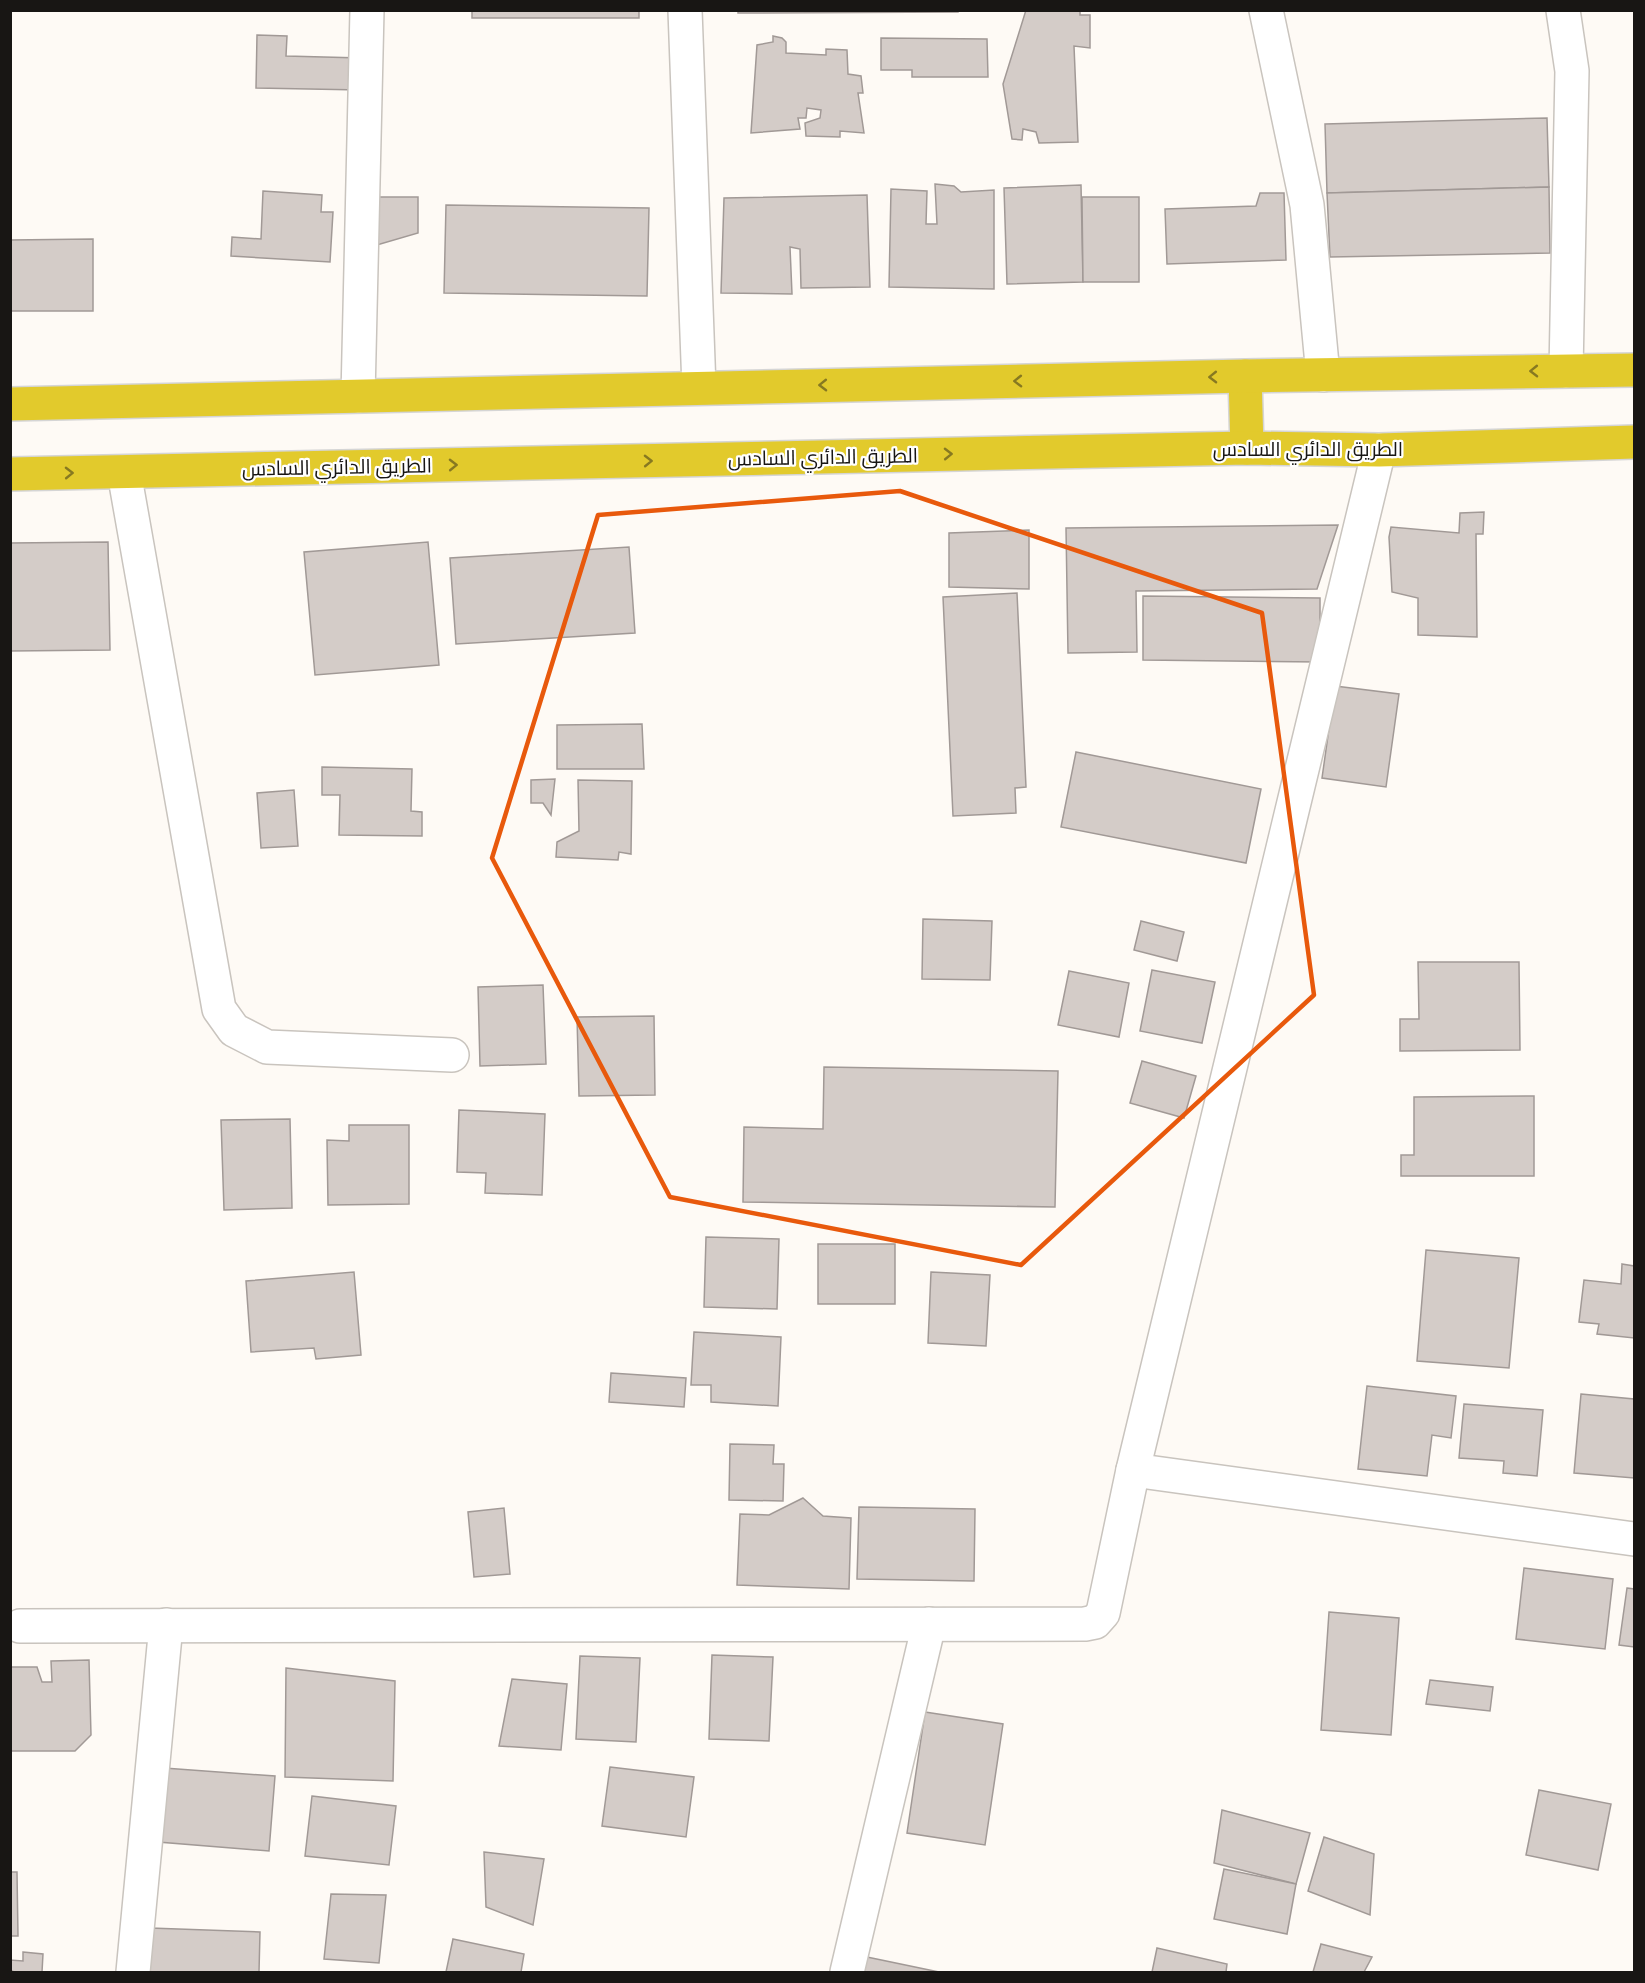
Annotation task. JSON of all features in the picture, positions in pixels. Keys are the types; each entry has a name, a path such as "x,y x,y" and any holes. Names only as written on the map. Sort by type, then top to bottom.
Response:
{"highway":[{"path":"10,405 1245,376 1635,370"},
{"path":"1245,376 1247,448"},
{"name":"الطريق الدائري السادس","path":"10,474 1247,448 1379,450 1635,442"}],"street":[{"path":"358,396 367,10"},
{"path":"685,10 699,388"},
{"path":"1266,10 1307,205 1323,375"},
{"path":"1563,10 1572,71 1566,371"},
{"path":"20,1626 1085,1624 1095,1622 1102,1613 1133,1470 1379,450"},
{"path":"124,472 219,1010 234,1030 267,1047 452,1055"},
{"path":"1133,1470 1635,1539"},
{"path":"847,1972 929,1624"},
{"path":"133,1972 166,1625"}],"highlighted area":[{"path":"900,491 1262,613 1314,995 1021,1265 670,1197 492,858 598,515"}],"building":[{"path":"472,10 639,10 639,18 472,18"},
{"path":"738,10 958,10 958,12 738,13"},
{"path":"1026,10 1080,10 1080,15 1090,15 1090,48 1074,46 1078,142 1039,143 1036,132 1023,129 1022,140 1012,139 1003,84"},
{"path":"257,35 287,36 286,56 361,58 361,90 256,88"},
{"path":"773,36 782,38 786,42 786,53 826,55 826,49 847,50 848,74 861,76 863,93 858,93 864,133 840,131 840,137 806,136 805,123 820,118 821,110 807,108 806,118 798,118 800,129 751,133 757,45 773,42"},
{"path":"881,38 987,39 988,77 912,77 912,70 881,70"},
{"path":"1547,118 1549,187 1327,193 1325,124"},
{"path":"935,184 954,186 961,192 994,190 994,289 889,287 891,189 927,191 926,224 937,224"},
{"path":"1081,185 1083,282 1007,284 1004,188"},
{"path":"1549,187 1550,253 1330,257 1327,193"},
{"path":"263,191 322,195 321,212 333,212 330,262 231,256 232,237 261,239"},
{"path":"1260,193 1284,193 1286,260 1167,264 1165,209 1256,206"},
{"path":"867,195 870,287 801,288 800,249 790,247 792,294 721,293 724,198"},
{"path":"370,197 418,197 418,233 370,247"},
{"path":"1082,197 1139,197 1139,282 1083,282"},
{"path":"446,205 649,208 647,296 444,293"},
{"path":"93,239 93,311 11,311 10,240"},
{"path":"1484,512 1483,534 1476,534 1477,637 1418,635 1418,598 1392,592 1389,537 1391,527 1459,533 1460,513"},
{"path":"1338,525 1317,589 1136,591 1137,652 1068,653 1066,528"},
{"path":"1029,530 1029,589 949,587 949,533"},
{"path":"108,542 110,650 10,651 10,543"},
{"path":"428,542 439,665 315,675 304,552"},
{"path":"629,547 635,633 456,644 450,558"},
{"path":"1017,593 1026,787 1015,788 1016,813 953,816 943,597"},
{"path":"1143,596 1320,598 1320,662 1143,660"},
{"path":"1335,686 1399,694 1386,787 1322,778"},
{"path":"642,724 644,769 557,769 557,725"},
{"path":"1076,752 1261,789 1246,863 1061,827"},
{"path":"322,767 412,769 411,811 422,812 422,836 339,835 340,795 322,795"},
{"path":"555,779 551,815 543,803 531,803 531,780"},
{"path":"578,780 632,781 631,854 619,852 618,860 556,857 557,842 579,831"},
{"path":"294,790 298,846 261,848 257,793"},
{"path":"923,919 992,921 990,980 922,979"},
{"path":"1141,921 1184,932 1177,961 1134,950"},
{"path":"1418,962 1519,962 1520,1050 1400,1051 1400,1019 1419,1019"},
{"path":"1152,970 1215,982 1202,1043 1140,1031"},
{"path":"1069,971 1129,983 1119,1037 1058,1025"},
{"path":"543,985 546,1064 480,1066 478,987"},
{"path":"654,1016 655,1095 579,1096 577,1017"},
{"path":"1142,1061 1196,1076 1184,1118 1130,1103"},
{"path":"824,1067 1058,1071 1055,1207 743,1202 744,1127 823,1129"},
{"path":"1534,1096 1534,1176 1401,1176 1401,1155 1414,1155 1414,1097"},
{"path":"459,1110 545,1114 542,1195 485,1193 486,1173 457,1172"},
{"path":"290,1119 292,1208 224,1210 221,1120"},
{"path":"349,1125 409,1125 409,1204 328,1205 327,1140 349,1141"},
{"path":"706,1237 779,1239 777,1309 704,1307"},
{"path":"818,1244 895,1244 895,1304 818,1304"},
{"path":"1426,1250 1519,1258 1509,1368 1417,1361"},
{"path":"1622,1264 1634,1266 1634,1338 1597,1334 1599,1324 1579,1322 1584,1280 1621,1284"},
{"path":"354,1272 361,1355 316,1359 314,1348 251,1352 246,1281"},
{"path":"931,1272 990,1275 986,1346 928,1343"},
{"path":"694,1332 781,1337 778,1406 711,1402 711,1385 691,1385"},
{"path":"611,1373 686,1378 684,1407 609,1402"},
{"path":"1367,1386 1456,1396 1451,1438 1432,1435 1427,1476 1358,1469"},
{"path":"1581,1394 1634,1399 1634,1478 1574,1473"},
{"path":"1464,1404 1543,1410 1537,1476 1503,1473 1504,1461 1459,1458"},
{"path":"730,1444 774,1445 773,1464 784,1464 783,1501 729,1500"},
{"path":"803,1498 823,1516 851,1518 849,1589 737,1585 740,1514 769,1515"},
{"path":"859,1507 975,1509 974,1581 857,1579"},
{"path":"504,1508 510,1574 474,1577 468,1512"},
{"path":"1524,1568 1613,1579 1605,1649 1516,1639"},
{"path":"1627,1588 1634,1589 1634,1647 1619,1645"},
{"path":"1329,1612 1399,1618 1391,1735 1321,1730"},
{"path":"712,1655 773,1657 769,1741 709,1739"},
{"path":"580,1656 640,1658 636,1742 576,1739"},
{"path":"89,1660 91,1735 75,1751 10,1751 10,1667 37,1667 42,1682 52,1682 51,1661"},
{"path":"286,1668 395,1681 393,1781 285,1777"},
{"path":"512,1679 567,1684 561,1750 499,1746"},
{"path":"1430,1680 1493,1687 1490,1711 1426,1704"},
{"path":"925,1712 1003,1724 985,1845 907,1833"},
{"path":"610,1767 694,1777 686,1837 602,1826"},
{"path":"164,1768 275,1776 269,1851 158,1842"},
{"path":"1539,1790 1611,1804 1598,1870 1526,1855"},
{"path":"312,1796 396,1806 389,1865 305,1856"},
{"path":"1222,1810 1310,1833 1296,1884 1214,1863"},
{"path":"1324,1837 1374,1854 1370,1915 1308,1891"},
{"path":"484,1852 544,1859 533,1925 486,1907"},
{"path":"1224,1869 1296,1884 1287,1934 1214,1919"},
{"path":"10,1872 17,1872 18,1936 10,1936"},
{"path":"331,1894 386,1895 379,1963 324,1959"},
{"path":"150,1928 260,1932 259,1972 148,1972"},
{"path":"453,1939 524,1954 521,1972 446,1972"},
{"path":"1321,1944 1372,1957 1364,1972 1313,1972"},
{"path":"1157,1948 1227,1964 1226,1972 1152,1972"},
{"path":"23,1952 43,1954 42,1972 10,1970 10,1960 23,1961"},
{"path":"867,1957 939,1972 864,1972"}]}
